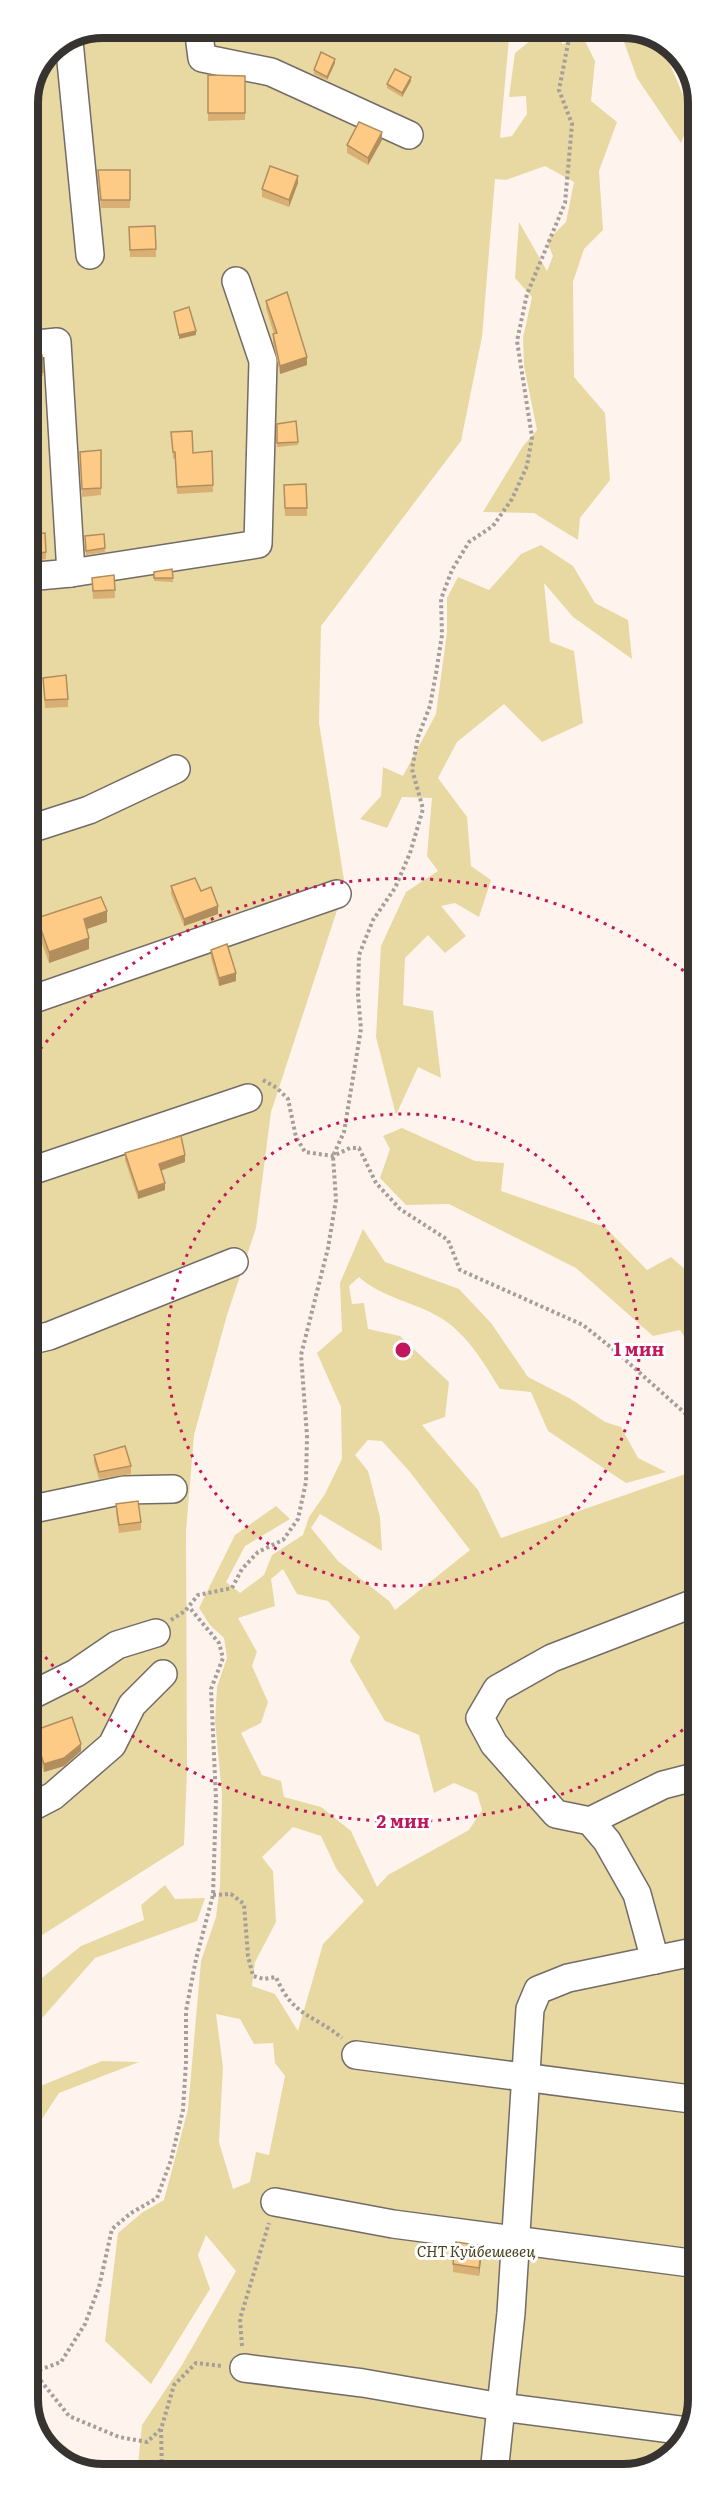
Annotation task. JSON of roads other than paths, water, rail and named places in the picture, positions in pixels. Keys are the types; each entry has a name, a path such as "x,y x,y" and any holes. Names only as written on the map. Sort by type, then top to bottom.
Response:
{"lane":[{"path":"199,38 202,58 272,72 409,135"},
{"path":"70,46 90,255"},
{"path":"38,576 258,544 263,361 236,281"},
{"path":"38,344 57,342 71,573"},
{"path":"38,826 89,810 176,769"},
{"path":"38,998 337,894"},
{"path":"38,1169 248,1098"},
{"path":"38,1339 234,1262"},
{"path":"38,1508 124,1490 173,1489"},
{"path":"654,1960 637,1894 607,1840 590,1821 556,1814 494,1744 480,1718 497,1689 552,1658 688,1606"},
{"path":"38,1692 76,1673 117,1645 156,1633"},
{"path":"38,1804 53,1796 112,1745 132,1705 163,1674"},
{"path":"590,1821 663,1785 688,1779"},
{"path":"495,2464 511,2313 530,2009 538,1990 568,1978 688,1953"},
{"path":"356,2055 688,2099"},
{"path":"275,2202 393,2224 516,2238 688,2263"},
{"path":"244,2368 363,2383 501,2408 679,2430"}],"park label":[{"name":"СНТ Куйбешевец","path":"476,2250"}]}
